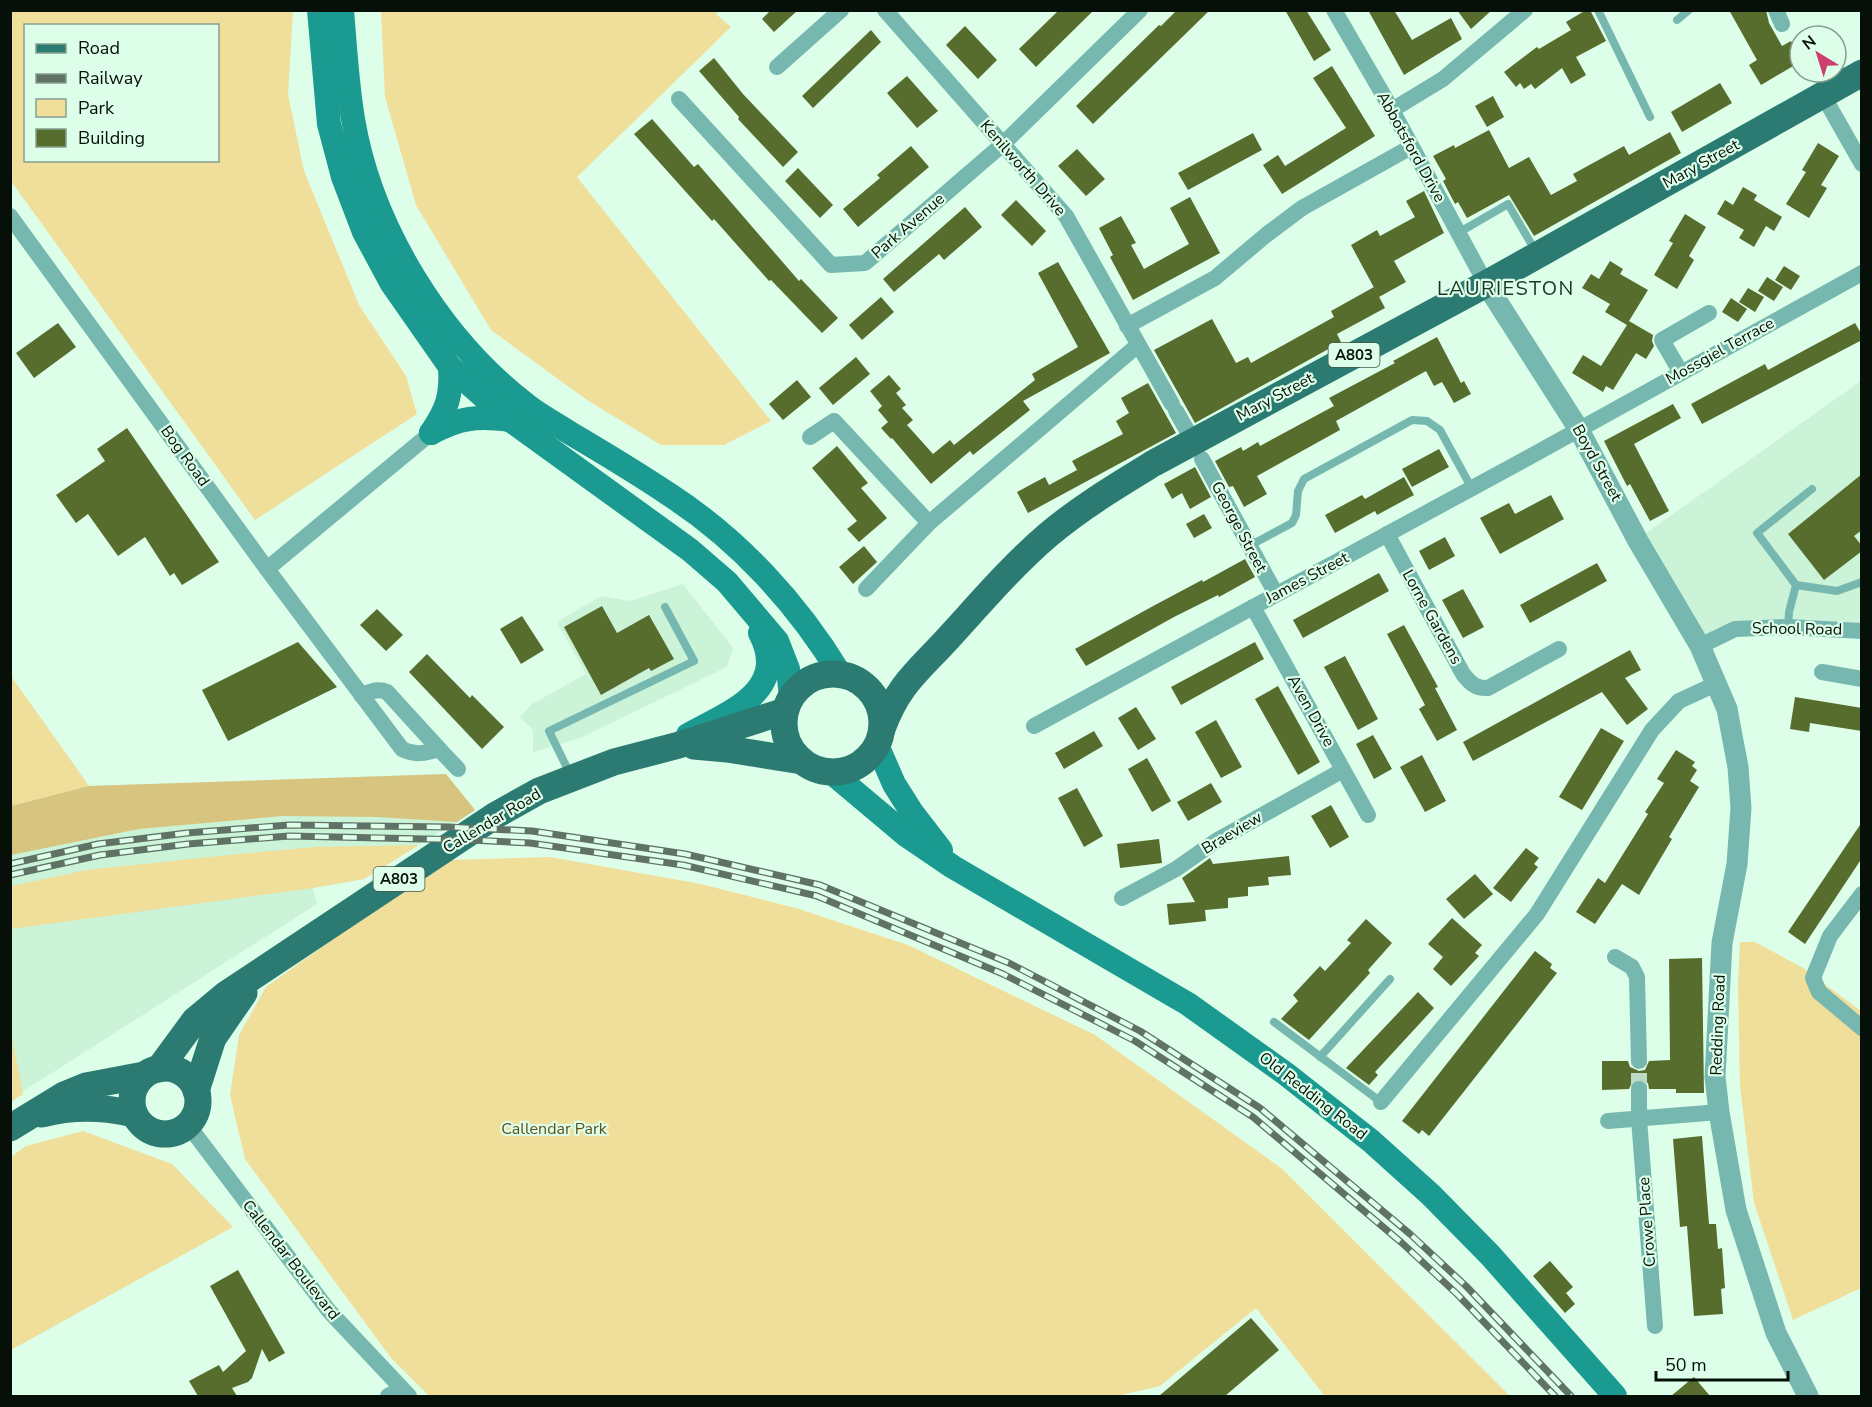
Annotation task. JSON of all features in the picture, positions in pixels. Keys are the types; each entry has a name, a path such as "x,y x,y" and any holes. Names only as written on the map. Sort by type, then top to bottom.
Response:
{"main road":[{"path":"319,10 329,124 343,177 364,232 392,284 450,367 510,420 690,550 727,582 770,639 788,669 788,704 784,722 786,738 793,752 802,761"},
{"path":"342,10 353,120 366,171 385,223 411,273 468,352 528,406 671,495 723,533 806,622 824,648 849,677 871,690 882,714 880,737"},
{"name":"A803","path":"1826,101 1862,73"},
{"name":"Mary Street","path":"880,737 891,705 903,686 922,664 1013,568 1048,535 1105,494 1198,450 1537,255 1826,101"},
{"path":"431,433 448,406 452,388 450,367"},
{"path":"431,433 449,423 466,419 484,417 510,420"},
{"path":"651,753 720,717 760,690 767,675 770,639"},
{"name":"Mary Street","path":"849,677 876,681 922,664"},
{"name":"A803","path":"788,704 801,685 812,678 824,674 849,677"},
{"name":"Callendar Road","path":"152,1072 195,1020 225,995 496,814 539,791 572,777 614,762 678,745 788,704"},
{"name":"A803","path":"802,761 816,769 831,772 844,771 867,759 880,737"},
{"name":"Old Redding Road","path":"880,737 894,784 911,812 954,867"},
{"name":"Callendar Road","path":"678,745 727,749 802,761"},
{"name":"Old Redding Road","path":"831,772 906,835 954,867 1188,1004 1286,1074 1371,1141 1431,1195 1490,1255 1615,1396"},
{"name":"Callendar Road","path":"196,1091 213,1038 261,970"},
{"path":"17,1123 64,1095 86,1086 152,1072 178,1071 192,1083 196,1091"},
{"name":"A803","path":"134,1114 133,1093 137,1083 152,1072"},
{"name":"A803","path":"188,1125 197,1109 196,1091"},
{"path":"17,1123 48,1112 106,1109 134,1114 139,1122 154,1133 172,1134 188,1125"}],"street":[{"path":"777,67 841,10"},
{"name":"Kenilworth Drive","path":"885,10 1065,216 1198,450"},
{"name":"Park Avenue","path":"679,99 831,265 866,263 1003,144 1140,10"},
{"name":"Abbotsford Drive","path":"1334,10 1392,110 1486,284"},
{"path":"1392,110 1443,80 1525,10"},
{"path":"1826,101 1862,164"},
{"path":"1127,326 1215,278 1302,208 1411,147"},
{"name":"Bog Road","path":"10,216 267,569 402,749 418,754 439,748"},
{"name":"Mossgiel Terrace","path":"1578,428 1862,273"},
{"name":"Boyd Street","path":"1486,284 1578,428 1638,541 1700,646"},
{"path":"1681,373 1662,340 1709,313"},
{"path":"866,589 929,524 1138,345"},
{"path":"810,437 834,421 929,524"},
{"name":"James Street","path":"1034,726 1533,455 1578,428"},
{"path":"267,569 431,433"},
{"name":"George Street","path":"1198,450 1276,594"},
{"name":"Lorne Gardens","path":"1387,534 1470,683 1480,689 1488,688 1559,649"},
{"name":"Aven Drive","path":"1253,606 1368,815"},
{"name":"School Road","path":"1700,646 1735,629 1788,627 1862,631"},
{"name":"Redding Road","path":"1700,646 1726,709 1738,767 1741,808 1737,864 1722,943 1715,1077 1719,1112 1736,1210 1776,1333 1808,1396"},
{"path":"1822,672 1862,679"},
{"path":"1381,1102 1537,914 1652,730 1679,701 1716,684"},
{"path":"361,695 381,689 387,692 458,769"},
{"name":"Braeview","path":"1122,898 1176,870 1215,841 1343,770"},
{"path":"1862,894 1830,936 1813,978 1820,992 1862,1028"},
{"path":"1616,957 1632,968 1637,977 1639,1061"},
{"name":"Crowe Place","path":"1639,1089 1639,1119 1655,1326"},
{"path":"1608,1121 1719,1112"},
{"name":"Callendar Boulevard","path":"188,1125 329,1311 400,1394"}],"lane":[{"path":"1598,10 1650,117"},
{"path":"1677,20 1689,10"},
{"path":"1458,233 1508,204 1537,255"},
{"path":"1249,546 1292,523 1296,515 1298,491 1304,479 1412,420 1427,421 1440,430 1471,487"},
{"path":"1812,489 1757,533 1796,585 1837,591 1862,582"},
{"path":"1788,627 1789,612 1796,585"},
{"path":"572,777 549,731 694,661 665,607"},
{"path":"1320,1057 1390,979"},
{"path":"1274,1022 1381,1102"}],"shaded area":[{"path":"1861,381 1861,631 1756,627 1700,646 1638,541"},
{"path":"683,584 733,648 727,667 580,738 533,752 533,730 520,717 532,704 586,674 557,622 601,596 630,601"},
{"path":"446,774 475,810 364,879 313,888 317,904 11,1099 11,806 89,786"},
{"path":"446,774 475,810 457,822 377,817 283,816 139,829 11,855 11,806 89,786"}],"green space":[{"path":"10,11 293,11 288,94 304,171 359,305 406,376 417,414 255,520 11,181"},
{"path":"381,11 720,11 716,14 731,27 577,177 771,421 724,445 661,445 587,400 491,330 416,205 385,97"},
{"path":"11,676 89,786 11,806"},
{"path":"419,845 364,879 11,929 11,886 87,870 315,847"},
{"name":"Callendar Park","path":"550,857 701,884 799,909 908,945 1095,1035 1281,1168 1510,1396 1324,1395 1256,1308 1160,1386 1117,1396 429,1396 391,1358 245,1159 230,1095 239,1035 266,987 444,860"},
{"path":"1740,942 1755,942 1803,968 1861,1011 1861,1288 1793,1320 1754,1203 1740,1086 1738,983"},
{"path":"10,1027 23,1094 11,1102 10,1102"},
{"path":"83,1131 172,1164 233,1227 11,1350 11,1157 26,1146"}],"building":[{"path":"771,10 798,10 774,32 762,19"},
{"path":"1059,10 1094,10 1036,67 1019,49"},
{"path":"1177,10 1210,10 1093,124 1076,106"},
{"path":"1285,10 1306,10 1331,50 1314,61"},
{"path":"1368,10 1394,10 1412,40 1451,18 1462,39 1404,75"},
{"path":"1457,10 1492,10 1471,29"},
{"path":"1590,10 1606,41 1576,57 1586,75 1571,84 1562,68 1535,89 1531,84 1524,89 1520,83 1516,87 1504,72 1537,47 1539,49 1571,30 1566,22"},
{"path":"1729,10 1766,10 1769,23 1782,46 1788,43 1788,69 1761,85 1749,65 1757,60"},
{"path":"965,26 997,60 978,79 946,45"},
{"path":"871,30 881,42 813,108 802,96"},
{"path":"714,58 743,94 798,152 783,167 738,119 739,117 699,71"},
{"path":"1332,66 1375,136 1282,194 1263,165 1278,155 1285,166 1346,128 1313,78"},
{"path":"907,76 938,111 917,128 887,93"},
{"path":"1720,83 1732,103 1682,132 1671,112"},
{"path":"1493,96 1504,117 1487,127 1475,106"},
{"path":"652,119 694,167 698,164 799,281 801,279 838,318 822,333 771,280 769,281 714,219 712,221 634,134"},
{"path":"1489,130 1509,168 1529,157 1551,195 1577,181 1573,174 1624,146 1629,155 1670,132 1681,153 1534,236 1509,195 1467,218 1458,202 1455,204 1443,181 1446,179 1433,156 1454,145 1455,148"},
{"path":"1253,133 1262,150 1188,190 1178,173"},
{"path":"1818,143 1839,156 1821,185 1827,188 1809,218 1786,204 1806,172 1802,170"},
{"path":"911,146 929,167 858,227 843,209 880,178 877,175"},
{"path":"1077,149 1105,179 1086,196 1058,166"},
{"path":"798,168 833,205 820,218 785,181"},
{"path":"1743,187 1757,195 1754,200 1782,217 1774,231 1766,226 1754,247 1739,238 1744,230 1717,214 1725,200 1733,205"},
{"path":"1424,191 1444,233 1394,261 1406,282 1379,297 1351,245 1377,230 1380,236 1415,217 1406,201"},
{"path":"1190,197 1220,253 1133,300 1110,257 1113,255 1099,228 1121,216 1136,243 1131,245 1144,269 1189,244 1170,208"},
{"path":"1016,200 1046,231 1032,246 1001,215"},
{"path":"965,207 982,227 944,260 939,254 894,292 883,279"},
{"path":"1685,214 1706,227 1689,256 1694,260 1677,289 1654,275 1673,243 1669,241"},
{"path":"1610,261 1623,269 1620,274 1648,290 1629,321 1653,335 1654,346 1646,359 1636,353 1613,390 1606,386 1603,392 1572,373 1583,355 1601,366 1627,325 1605,312 1610,304 1582,288 1591,274 1599,279"},
{"path":"1058,262 1110,353 1023,401 1030,410 973,455 970,451 931,484 881,428 888,422 878,410 882,406 870,391 889,375 901,389 896,393 906,405 902,408 913,420 907,425 933,454 950,440 954,445 1035,380 1032,374 1078,347 1038,273"},
{"path":"1784,266 1800,276 1791,290 1775,280"},
{"path":"1767,277 1783,287 1774,301 1758,291"},
{"path":"1374,287 1385,308 1337,334 1341,342 1195,423 1154,350 1212,319 1236,363 1248,357 1251,363 1334,317 1331,311"},
{"path":"1748,288 1764,297 1755,312 1739,302"},
{"path":"881,297 894,312 862,340 849,325"},
{"path":"1731,298 1747,309 1738,322 1722,312"},
{"path":"58,323 76,347 34,378 16,353"},
{"path":"1855,323 1862,335 1862,340 1702,424 1691,404 1765,364 1768,370"},
{"path":"1437,337 1461,383 1464,381 1471,394 1454,403 1442,382 1434,386 1426,371 1336,421 1340,430 1257,476 1267,494 1244,507 1233,486 1229,487 1215,461 1241,447 1243,451 1258,442 1260,446 1334,406 1329,398 1395,363 1393,361"},
{"path":"856,357 870,374 833,405 819,388"},
{"path":"797,380 811,397 783,420 769,404"},
{"path":"1148,383 1176,433 1028,513 1017,492 1045,477 1049,485 1077,470 1072,461 1123,434 1116,421 1129,413 1121,398"},
{"path":"1673,404 1681,418 1634,444 1669,511 1650,521 1630,484 1627,486 1604,441"},
{"path":"127,428 219,562 182,585 174,573 170,576 145,537 118,556 88,514 76,523 56,495 105,461 97,449"},
{"path":"837,446 868,483 861,488 887,518 859,542 847,529 857,521 812,468"},
{"path":"1439,449 1449,467 1412,487 1402,469"},
{"path":"1195,467 1211,497 1190,509 1182,493 1172,499 1164,484"},
{"path":"1862,474 1862,530 1854,536 1862,546 1862,551 1824,580 1788,534"},
{"path":"1404,477 1414,495 1377,515 1375,511 1335,533 1325,515 1362,495 1365,499"},
{"path":"1551,495 1564,519 1500,554 1480,518 1509,503 1515,514"},
{"path":"1204,514 1212,528 1194,538 1186,524"},
{"path":"1445,537 1455,556 1429,570 1419,551"},
{"path":"864,546 877,562 853,584 839,567"},
{"path":"1245,559 1255,577 1219,597 1218,595 1174,617 1086,666 1075,649 1202,580 1203,582"},
{"path":"1597,563 1607,581 1530,623 1520,605"},
{"path":"1379,573 1389,591 1303,638 1293,620"},
{"path":"1463,589 1484,627 1463,638 1442,600"},
{"path":"602,606 617,633 649,615 674,659 651,671 649,668 601,695 564,627"},
{"path":"377,609 403,635 386,651 360,625"},
{"path":"522,616 544,650 521,664 500,629"},
{"path":"1404,625 1438,687 1435,688 1457,730 1437,741 1419,709 1425,705 1387,634"},
{"path":"298,642 337,687 228,741 202,690"},
{"path":"1255,642 1264,659 1181,705 1171,687"},
{"path":"1630,650 1641,670 1625,678 1648,709 1627,725 1602,692 1473,761 1463,742"},
{"path":"427,654 470,698 472,695 504,727 482,749 409,672"},
{"path":"1345,656 1378,719 1358,730 1324,667"},
{"path":"1278,686 1320,762 1298,775 1255,699"},
{"path":"1795,697 1862,708 1862,731 1810,723 1809,732 1790,729"},
{"path":"1136,707 1156,739 1138,750 1118,718"},
{"path":"1216,720 1242,767 1221,778 1195,732"},
{"path":"1601,728 1624,741 1582,810 1559,797"},
{"path":"1094,731 1103,746 1064,769 1055,753"},
{"path":"1373,735 1392,769 1374,779 1356,744"},
{"path":"1676,750 1695,762 1692,766 1697,770 1690,781 1699,787 1669,837 1672,839 1639,895 1622,884 1595,924 1576,912 1598,878 1605,883 1648,814 1645,812 1664,783 1657,779"},
{"path":"1422,755 1446,801 1425,812 1400,767"},
{"path":"1147,758 1171,801 1152,812 1128,769"},
{"path":"1211,783 1222,802 1188,821 1177,802"},
{"path":"1077,788 1103,836 1084,847 1058,798"},
{"path":"1331,805 1349,837 1330,848 1311,816"},
{"path":"1862,822 1862,858 1805,944 1788,932"},
{"path":"1159,839 1162,863 1120,868 1117,844"},
{"path":"1526,848 1539,858 1534,864 1538,867 1511,902 1493,888"},
{"path":"1289,856 1291,875 1268,877 1269,885 1248,887 1248,896 1228,898 1228,908 1205,910 1206,921 1169,925 1167,904 1195,902 1182,878 1210,858 1213,864"},
{"path":"1475,874 1493,894 1464,919 1446,899"},
{"path":"1452,918 1482,945 1475,953 1479,956 1451,986 1433,969 1443,957 1428,944"},
{"path":"1366,919 1392,943 1368,970 1370,973 1309,1040 1281,1019 1298,1001 1293,995 1320,966 1325,971 1351,943 1347,940"},
{"path":"1535,951 1552,964 1550,968 1557,973 1429,1136 1422,1130 1419,1134 1402,1121"},
{"path":"1702,958 1704,1093 1676,1093 1676,1089 1649,1089 1648,1083 1640,1079 1633,1080 1629,1089 1602,1090 1602,1061 1628,1061 1630,1067 1639,1071 1645,1070 1649,1061 1670,1060 1669,959"},
{"path":"1418,992 1434,1008 1375,1072 1378,1075 1369,1085 1346,1068"},
{"path":"1702,1136 1709,1224 1716,1224 1718,1249 1722,1248 1725,1288 1721,1289 1723,1314 1694,1316 1687,1226 1680,1227 1673,1139"},
{"path":"1550,1261 1573,1287 1566,1293 1575,1304 1565,1313 1533,1276"},
{"path":"238,1270 285,1353 269,1362 262,1349 252,1378 232,1388 237,1396 198,1396 189,1381 219,1365 223,1372 246,1351 210,1286"},
{"path":"1251,1318 1279,1350 1225,1396 1159,1396"},
{"path":"1694,1377 1710,1396 1671,1396"}],"tunnel":[{"path":"1639,1061 1639,1089"}],"railway":[{"path":"10,864 98,844 187,833 289,825 448,827 532,831 685,854 820,885 1009,963 1140,1031 1260,1108 1410,1234 1466,1286 1571,1396"},
{"path":"10,875 100,855 188,844 289,836 471,840 530,843 683,865 817,896 1003,974 1135,1041 1253,1117 1402,1243 1457,1294 1555,1396"}],"district":[{"name":"LAURIESTON","path":"1506,288"}]}
